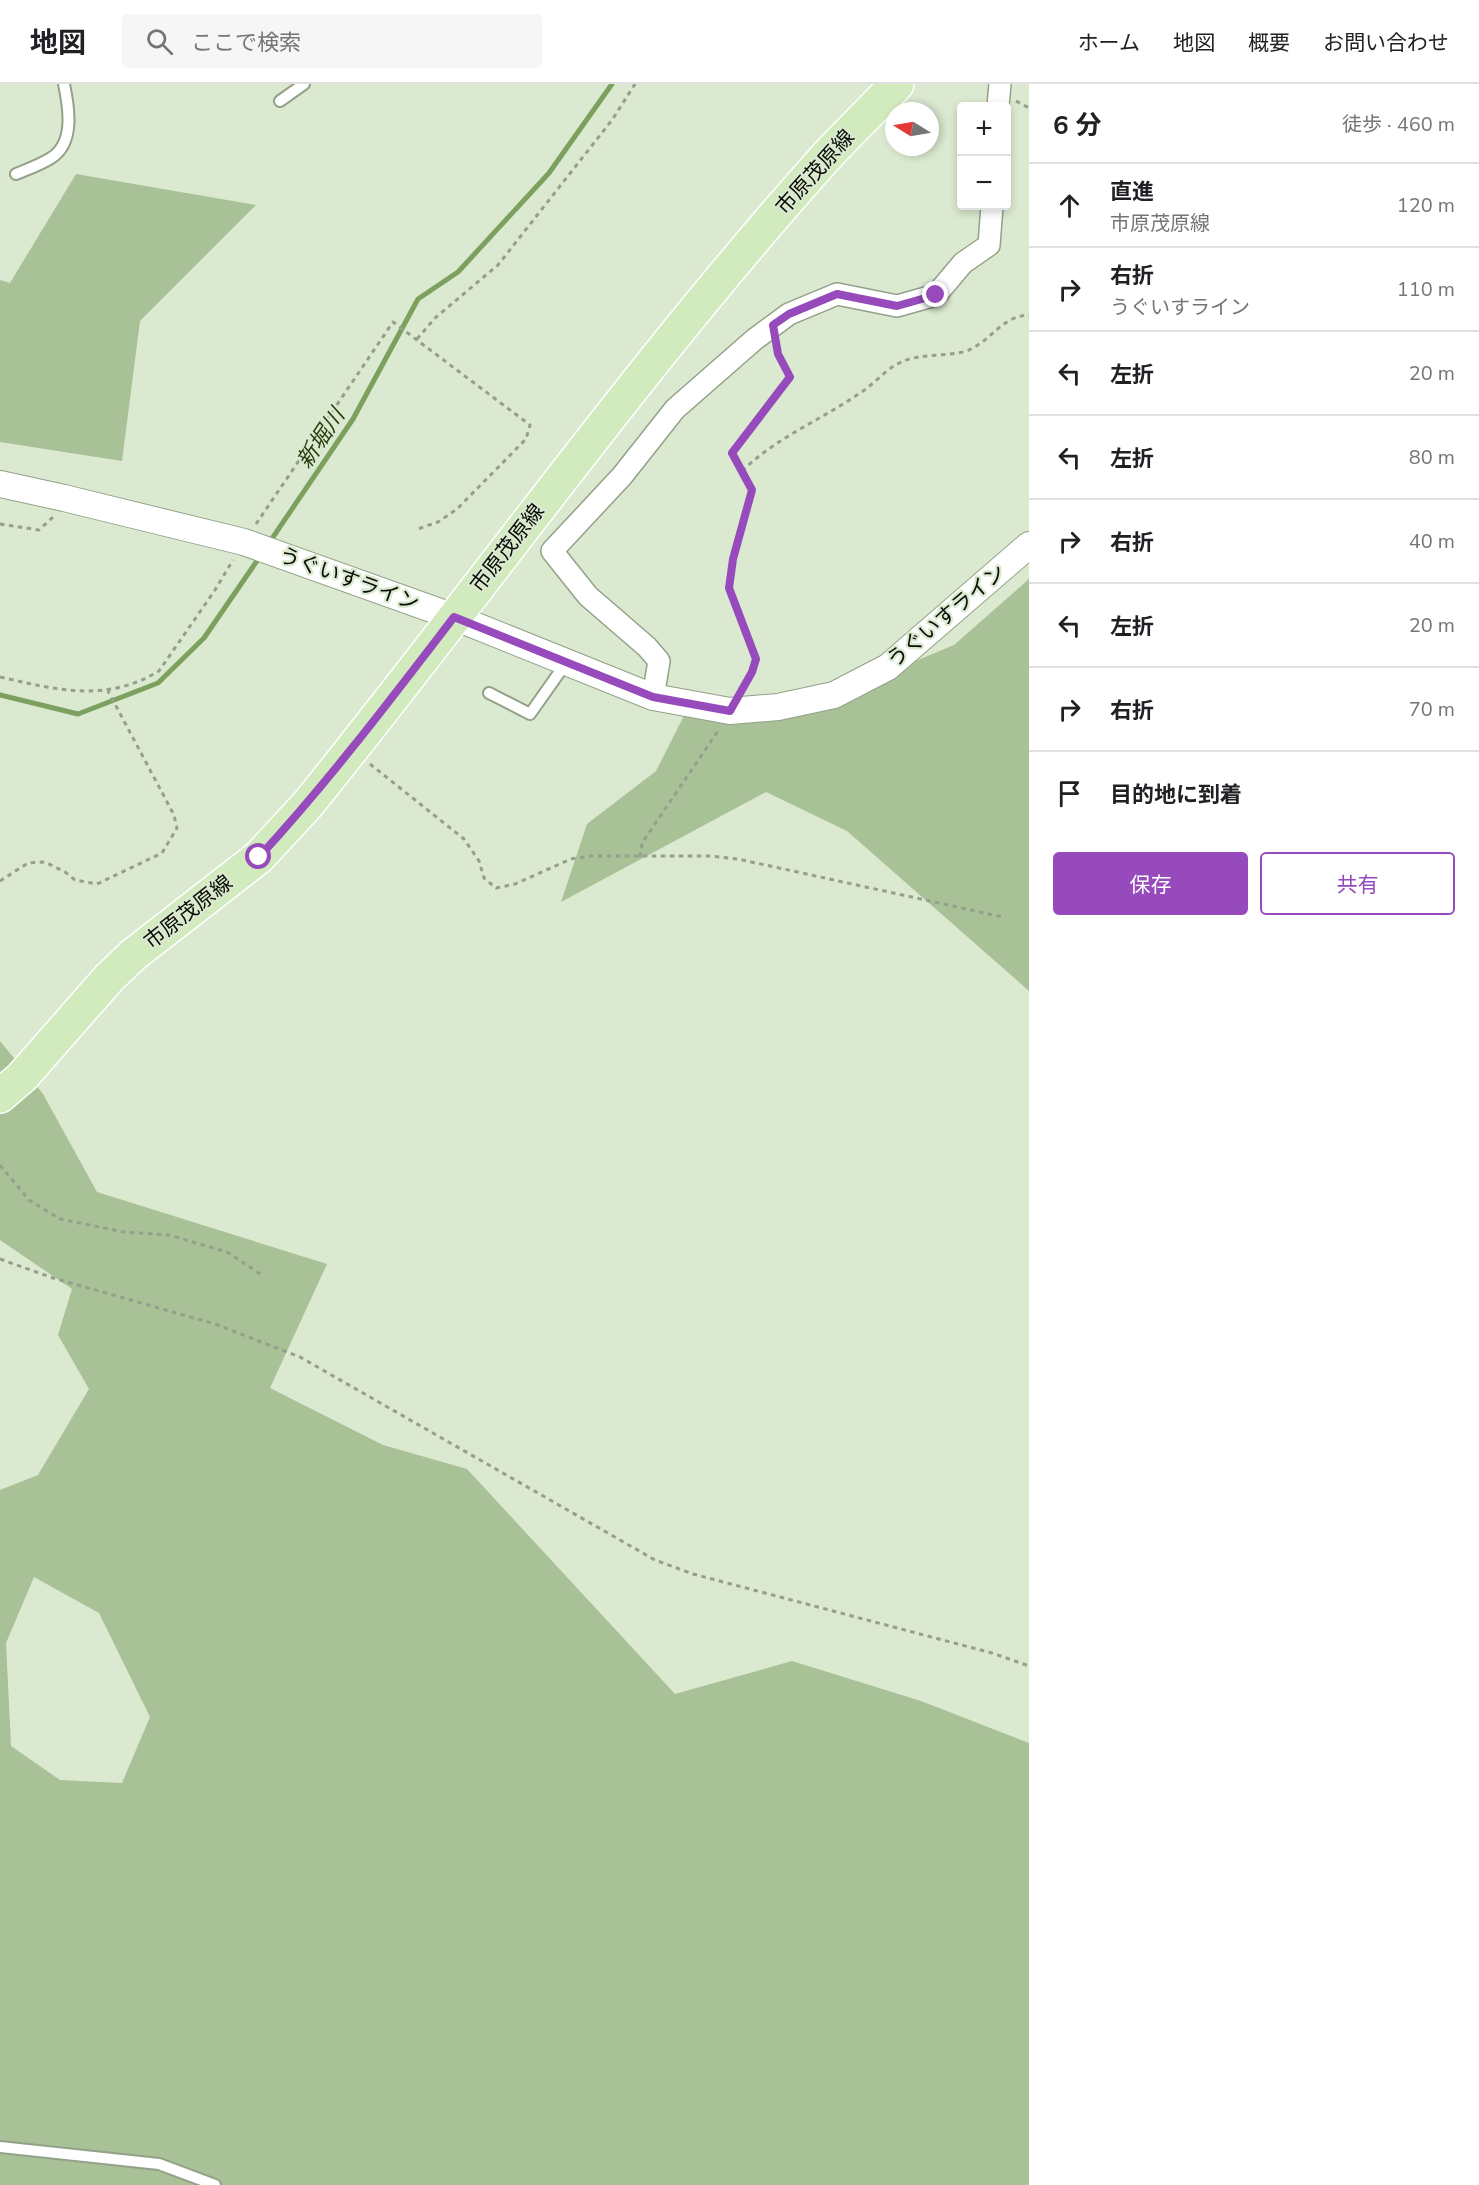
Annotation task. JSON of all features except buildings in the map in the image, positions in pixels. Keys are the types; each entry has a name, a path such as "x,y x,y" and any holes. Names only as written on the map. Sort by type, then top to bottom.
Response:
{"main road":[{"name":"市原茂原線","path":"0,1096 22,1077 108,978 133,954 259,857 308,804 704,300 826,158 897,84"}],"street":[{"path":"998,102 1000,84"},
{"path":"653,697 659,661 647,647 588,596 552,551 622,476 675,409 773,325 789,314 837,294 897,306 936,295 963,263 989,244 992,210"},
{"name":"うぐいすライン","path":"0,484 243,542 454,617 653,697 730,711 778,708 834,695 888,667 1029,545"}],"lane":[{"path":"16,174 53,157 63,146 68,135 64,84"},
{"path":"280,101 304,84"},
{"path":"489,693 530,714 566,663"},
{"path":"0,2147 159,2164 215,2185"}],"path":[{"path":"417,340 435,318 498,265 612,120 635,84"},
{"path":"742,471 771,446 858,395 890,368 905,360 970,350 1002,324 1018,316 1029,315"},
{"path":"0,677 81,692 108,691 133,684 159,671 215,590 243,542 393,322 530,425 526,440 457,509 438,522 416,530"},
{"path":"640,857 642,843 730,711 752,672 756,659 729,588 733,559 752,490 732,453 790,377 778,354 773,325"},
{"path":"0,524 39,530 56,515 64,498"},
{"path":"0,880 28,863 45,862 75,880 97,884 162,853 177,828 174,815 108,691"},
{"path":"352,749 464,839 479,861 484,878 496,888 515,884 571,860 591,856 709,856 738,859 1003,917"},
{"path":"0,1165 29,1200 60,1219 124,1232 169,1235 227,1252 262,1275"},
{"path":"0,1259 53,1278 215,1324 300,1358 656,1560 693,1574 992,1653 1029,1666"}],"green space":[{"path":"76,174 256,205 140,321 122,461 0,442 0,280 10,283"},
{"path":"1029,579 1029,991 847,831 766,792 561,902 587,824 656,771 690,704 834,695 954,645"},
{"path":"0,1041 43,1094 97,1192 327,1264 270,1388 383,1445 467,1469 675,1694 792,1661 921,1701 1029,1743 1029,2185 0,2185 0,1490 38,1475 89,1389 58,1335 72,1289 0,1240","holes":["34,1577 99,1613 150,1717 122,1783 60,1780 11,1746 6,1643"]}],"waterway":[{"name":"新堀川","path":"269,543 353,419 418,299 458,272 549,173 612,84"},
{"name":"新堀川","path":"0,695 78,714 158,683 204,638 261,555"}],"route":[{"path":"259,857 308,804 454,617 536,652 653,697 730,711 752,672 756,659 729,588 733,559 752,490 732,453 790,377 778,354 773,325 789,314 837,294 897,306 936,295"}]}
